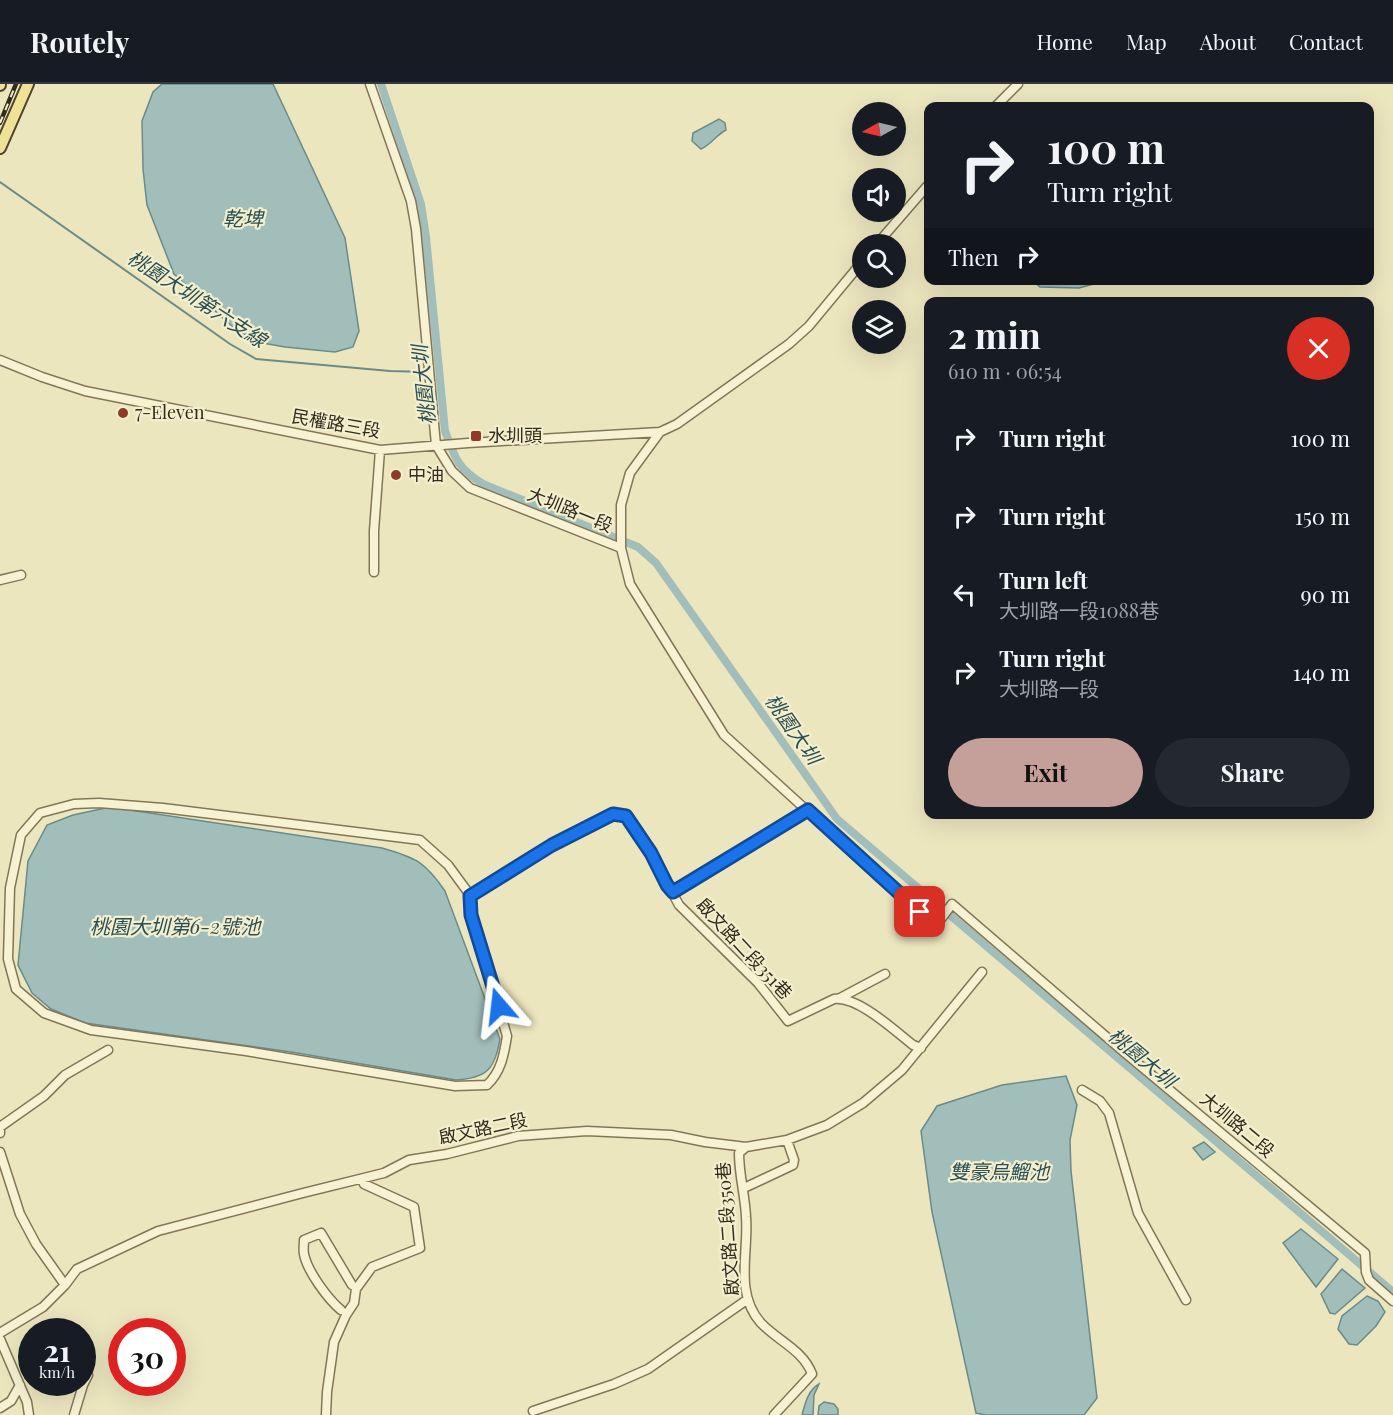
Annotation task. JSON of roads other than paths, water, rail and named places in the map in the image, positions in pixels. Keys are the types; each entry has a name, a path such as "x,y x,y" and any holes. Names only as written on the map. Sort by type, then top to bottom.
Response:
{"main road":[{"path":"0,148 28,84"}],"street":[{"name":"大圳路一段","path":"370,84 411,201 416,229 437,445 452,471 470,488 621,547 630,584 724,735 935,927 952,904"},
{"path":"1000,102 1018,84"},
{"path":"886,234 924,190"},
{"name":"民權路三段","path":"0,360 85,391 380,450 660,432 677,424 789,344 809,326 852,274"},
{"path":"621,547 621,505 630,473 660,432"},
{"path":"374,572 374,531 380,450"},
{"path":"0,580 21,575"},
{"path":"99,803 163,808 420,840 448,865 470,896 471,915 507,1036 504,1057 495,1078 486,1085 455,1086 257,1053 91,1029 44,1014 16,989 8,958 10,888 21,835 40,813 75,804 99,803"},
{"path":"470,896 552,845 613,814 626,816 651,853 673,892 808,810"},
{"name":"啟文路二段351巷","path":"673,892 679,905 758,983 788,1021 840,998"},
{"name":"大圳路二段","path":"952,904 1124,1052 1365,1253 1369,1280 1393,1301"},
{"name":"啟文路二段","path":"0,1333 43,1307 77,1269 158,1231 384,1173 409,1160 447,1154 518,1136 587,1131 671,1135 746,1147 787,1140 827,1125 863,1103 902,1070 982,972"},
{"path":"840,998 885,974"},
{"path":"840,998 864,1009 913,1045 921,1048"},
{"path":"0,1133 0,1127 44,1096 65,1075 108,1050"},
{"path":"1082,1090 1100,1101 1109,1113 1138,1213 1186,1300"},
{"path":"744,1188 793,1165 794,1160 787,1140"},
{"name":"啟文路二段350巷","path":"746,1147 739,1154 739,1174 744,1188 747,1235 744,1262 748,1299 761,1323 808,1364 812,1374 774,1415"},
{"path":"0,1152 20,1214 36,1244 65,1285"},
{"path":"326,1415 334,1342 354,1303 356,1289 372,1268 420,1248 414,1207 364,1184 362,1179"},
{"path":"341,1310 330,1300 306,1261 304,1240 321,1233 352,1285"},
{"path":"533,1410 614,1384 648,1369 748,1299"},
{"path":"0,1339 18,1380"},
{"path":"0,1408 11,1401 18,1389"},
{"path":"25,1396 29,1415"},
{"path":"74,1415 79,1396"}],"water":[{"name":"乾埤","path":"162,84 273,84 345,238 359,331 353,347 335,352 257,342 234,328 174,274 147,205 143,169 142,121 153,92"},
{"path":"719,119 725,123 726,130 701,149 692,141 693,133"},
{"path":"1038,285 1090,285 1079,288 1040,287"},
{"name":"桃園大圳第6-2號池","path":"110,807 382,848 419,862 432,873 445,891 500,1039 492,1065 475,1077 456,1080 291,1052 85,1023 51,1009 32,993 18,965 28,861 47,825 73,815"},
{"name":"雙豪烏鰡池","path":"1066,1076 1077,1105 1070,1140 1071,1171 1097,1398 1084,1415 985,1415 976,1413 932,1212 921,1131 937,1106 1002,1085"},
{"path":"1204,1142 1215,1152 1203,1160 1193,1148"},
{"path":"1301,1229 1338,1259 1316,1287 1283,1243"},
{"path":"1342,1269 1365,1288 1335,1314 1330,1313 1321,1294"},
{"path":"1367,1296 1378,1301 1385,1312 1376,1326 1357,1345 1349,1344 1338,1329 1342,1316"},
{"path":"819,1384 814,1395 813,1415 802,1415 810,1394"},
{"path":"824,1402 834,1404 838,1409 838,1415 818,1415 819,1406"}],"waterway":[{"name":"桃園大圳","path":"381,84 421,204 445,431 458,462 467,473 483,484 638,547 656,563 837,819 1393,1292"},
{"name":"桃園大圳第六支線","path":"0,182 230,344 256,359 390,371 427,372"}],"railway":[{"path":"0,123 16,84"}],"place":[{"name":"7-Eleven","path":"123,413"},
{"name":"水圳頭","path":"476,436"},
{"name":"中油","path":"396,475"}]}
